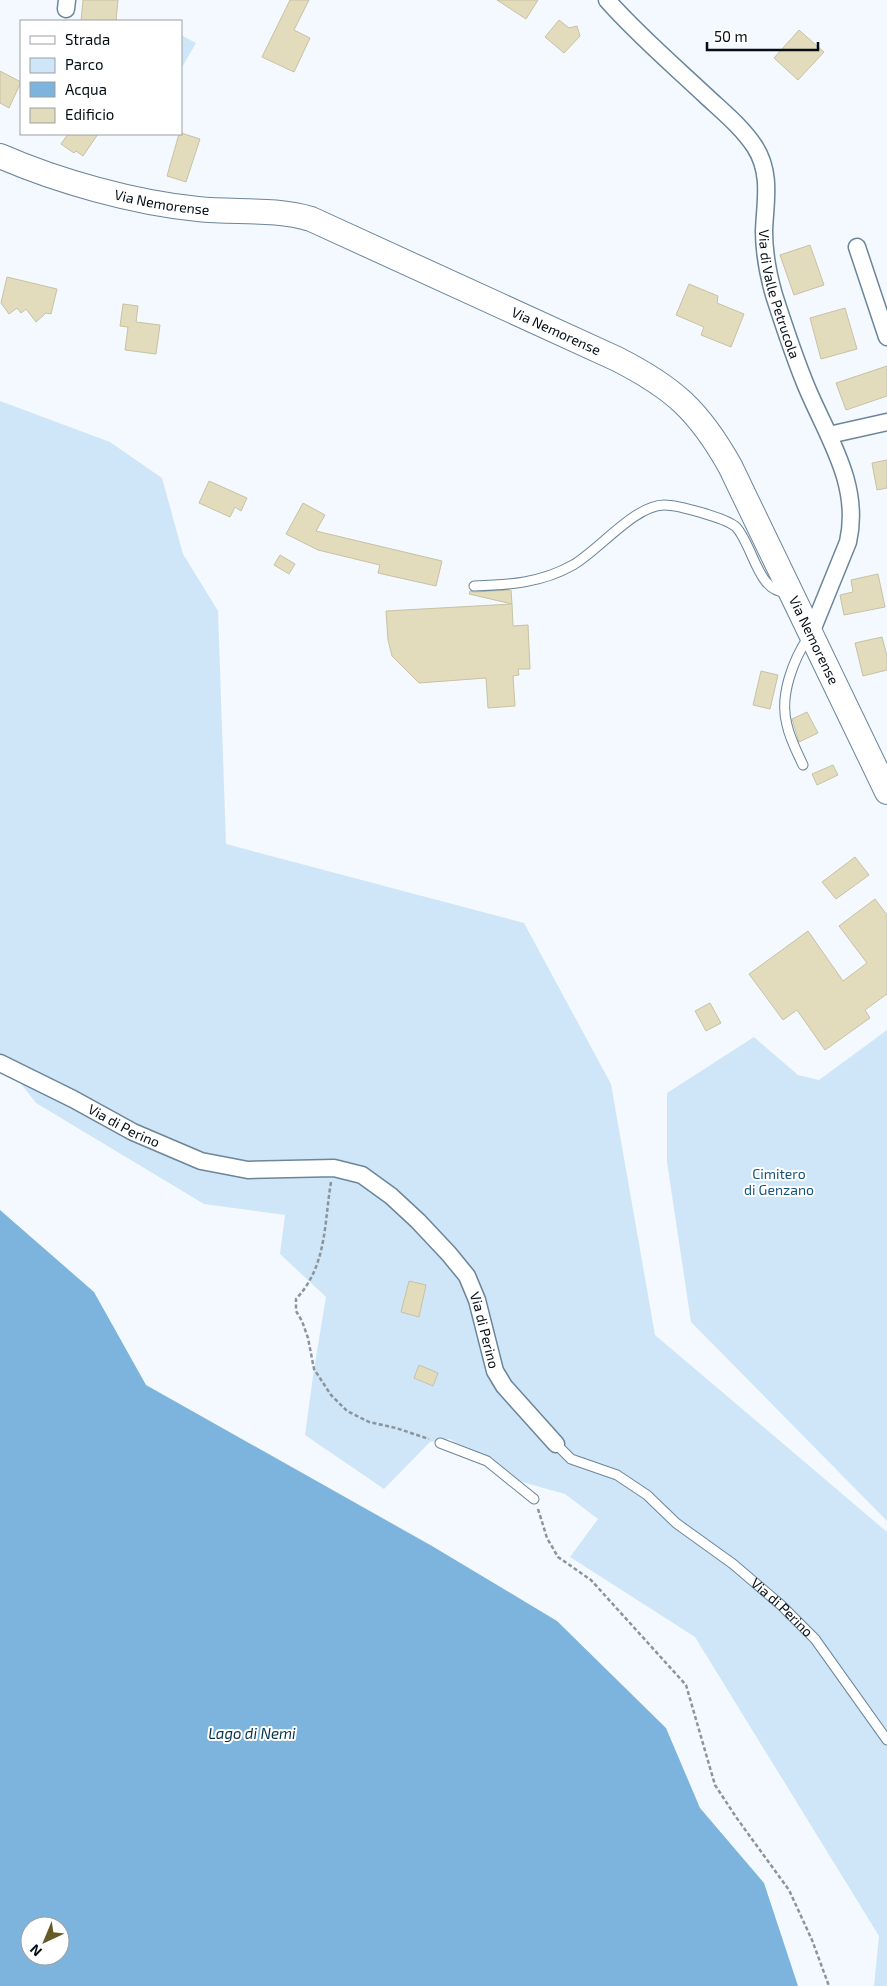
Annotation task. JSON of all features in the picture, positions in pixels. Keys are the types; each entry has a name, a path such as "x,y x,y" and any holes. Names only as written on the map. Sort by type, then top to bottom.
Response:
{"main road":[{"name":"Via Nemorense","path":"0,156 71,181 159,203 207,210 290,214 311,219 643,372 677,396 708,430 733,471 887,792"}],"street":[{"name":"Via di Valle Petrucola","path":"607,0 637,32 739,127 759,154 766,178 764,242 770,280 797,363 840,460 851,501 851,526 841,562 811,633"},
{"path":"857,247 887,337"},
{"path":"829,435 887,422"},
{"name":"Via di Perino","path":"0,1063 65,1094 133,1132 201,1161 248,1170 334,1168 362,1175 418,1221 449,1254 466,1276 477,1300 495,1371 504,1386 556,1444"}],"lane":[{"path":"474,586 517,584 546,577 574,564 586,556 642,511 662,505 680,508 731,523 741,534 767,584 780,592 790,592"},
{"path":"803,765 788,730 786,709 792,668 799,651 811,633"},
{"path":"440,1443 487,1462 534,1499"},
{"name":"Via di Perino","path":"556,1444 571,1459 617,1475 647,1495 676,1523 733,1564 781,1605 814,1639 887,1740"}],"path":[{"path":"334,1168 327,1206 322,1253 313,1276 296,1299 296,1311 308,1338 314,1369 331,1395 347,1410 369,1422 396,1428 440,1443"},
{"path":"534,1499 547,1538 558,1557 591,1580 686,1685 715,1785 736,1818 790,1890 812,1940 829,1986"}],"green space":[{"path":"182,36 196,43 182,67"},
{"path":"0,401 110,442 162,478 183,554 218,611 226,844 524,923 611,1084 655,1335 887,1532 887,1986 874,1986 879,1936 695,1637 570,1557 598,1519 565,1494 504,1477 450,1439 430,1442 384,1489 305,1435 326,1297 280,1254 285,1215 204,1204 36,1103 0,1057"},
{"name":"Cimitero di Genzano","path":"887,1030 887,1521 691,1322 667,1162 667,1093 754,1037 798,1075 819,1080"}],"water":[{"name":"Lago di Nemi","path":"0,1210 94,1292 146,1385 432,1546 557,1621 666,1728 700,1808 764,1883 798,1986 0,1986"}],"building":[{"path":"83,0 118,0 116,20 81,20"},
{"path":"290,0 309,0 294,30 310,38 294,72 262,57"},
{"path":"497,0 538,0 526,19"},
{"path":"559,20 569,28 577,26 580,36 564,53 545,37"},
{"path":"799,30 824,52 798,80 774,58"},
{"path":"0,71 20,81 20,84 9,108 0,103"},
{"path":"182,133 200,139 186,182 167,176 179,135"},
{"path":"67,135 97,135 83,156 76,151 74,153 61,144"},
{"path":"810,245 824,285 794,295 780,255"},
{"path":"7,277 57,289 51,314 46,313 36,322 26,309 21,313 17,308 9,314 1,303"},
{"path":"689,284 718,296 717,303 744,314 731,347 701,335 704,327 676,315"},
{"path":"123,304 138,306 136,322 160,325 156,354 125,350 128,327 120,326"},
{"path":"845,308 857,349 821,359 810,318"},
{"path":"887,366 887,396 846,410 836,383"},
{"path":"887,460 887,488 877,490 872,463"},
{"path":"209,481 247,498 241,511 235,507 230,517 199,503"},
{"path":"303,503 325,515 316,531 442,561 436,586 378,573 380,565 318,550 286,534"},
{"path":"280,555 295,564 289,574 274,565"},
{"path":"878,574 885,607 844,615 840,595 853,592 851,580"},
{"path":"511,590 512,604 469,594 470,591"},
{"path":"512,604 513,626 528,625 530,669 518,669 519,675 513,676 515,706 488,708 486,678 419,683 392,656 388,640 386,611"},
{"path":"882,637 887,656 887,670 863,676 855,643"},
{"path":"761,671 778,675 770,709 753,705"},
{"path":"807,712 818,733 799,742 792,719"},
{"path":"833,765 838,775 817,785 812,774"},
{"path":"855,857 869,875 836,899 822,882"},
{"path":"875,899 887,915 887,994 865,1010 870,1018 825,1050 797,1010 783,1020 749,974 808,931 843,981 867,963 839,926"},
{"path":"710,1003 721,1023 706,1031 695,1011"},
{"path":"409,1281 426,1285 419,1317 401,1312"},
{"path":"419,1365 438,1373 433,1386 414,1378"}]}
